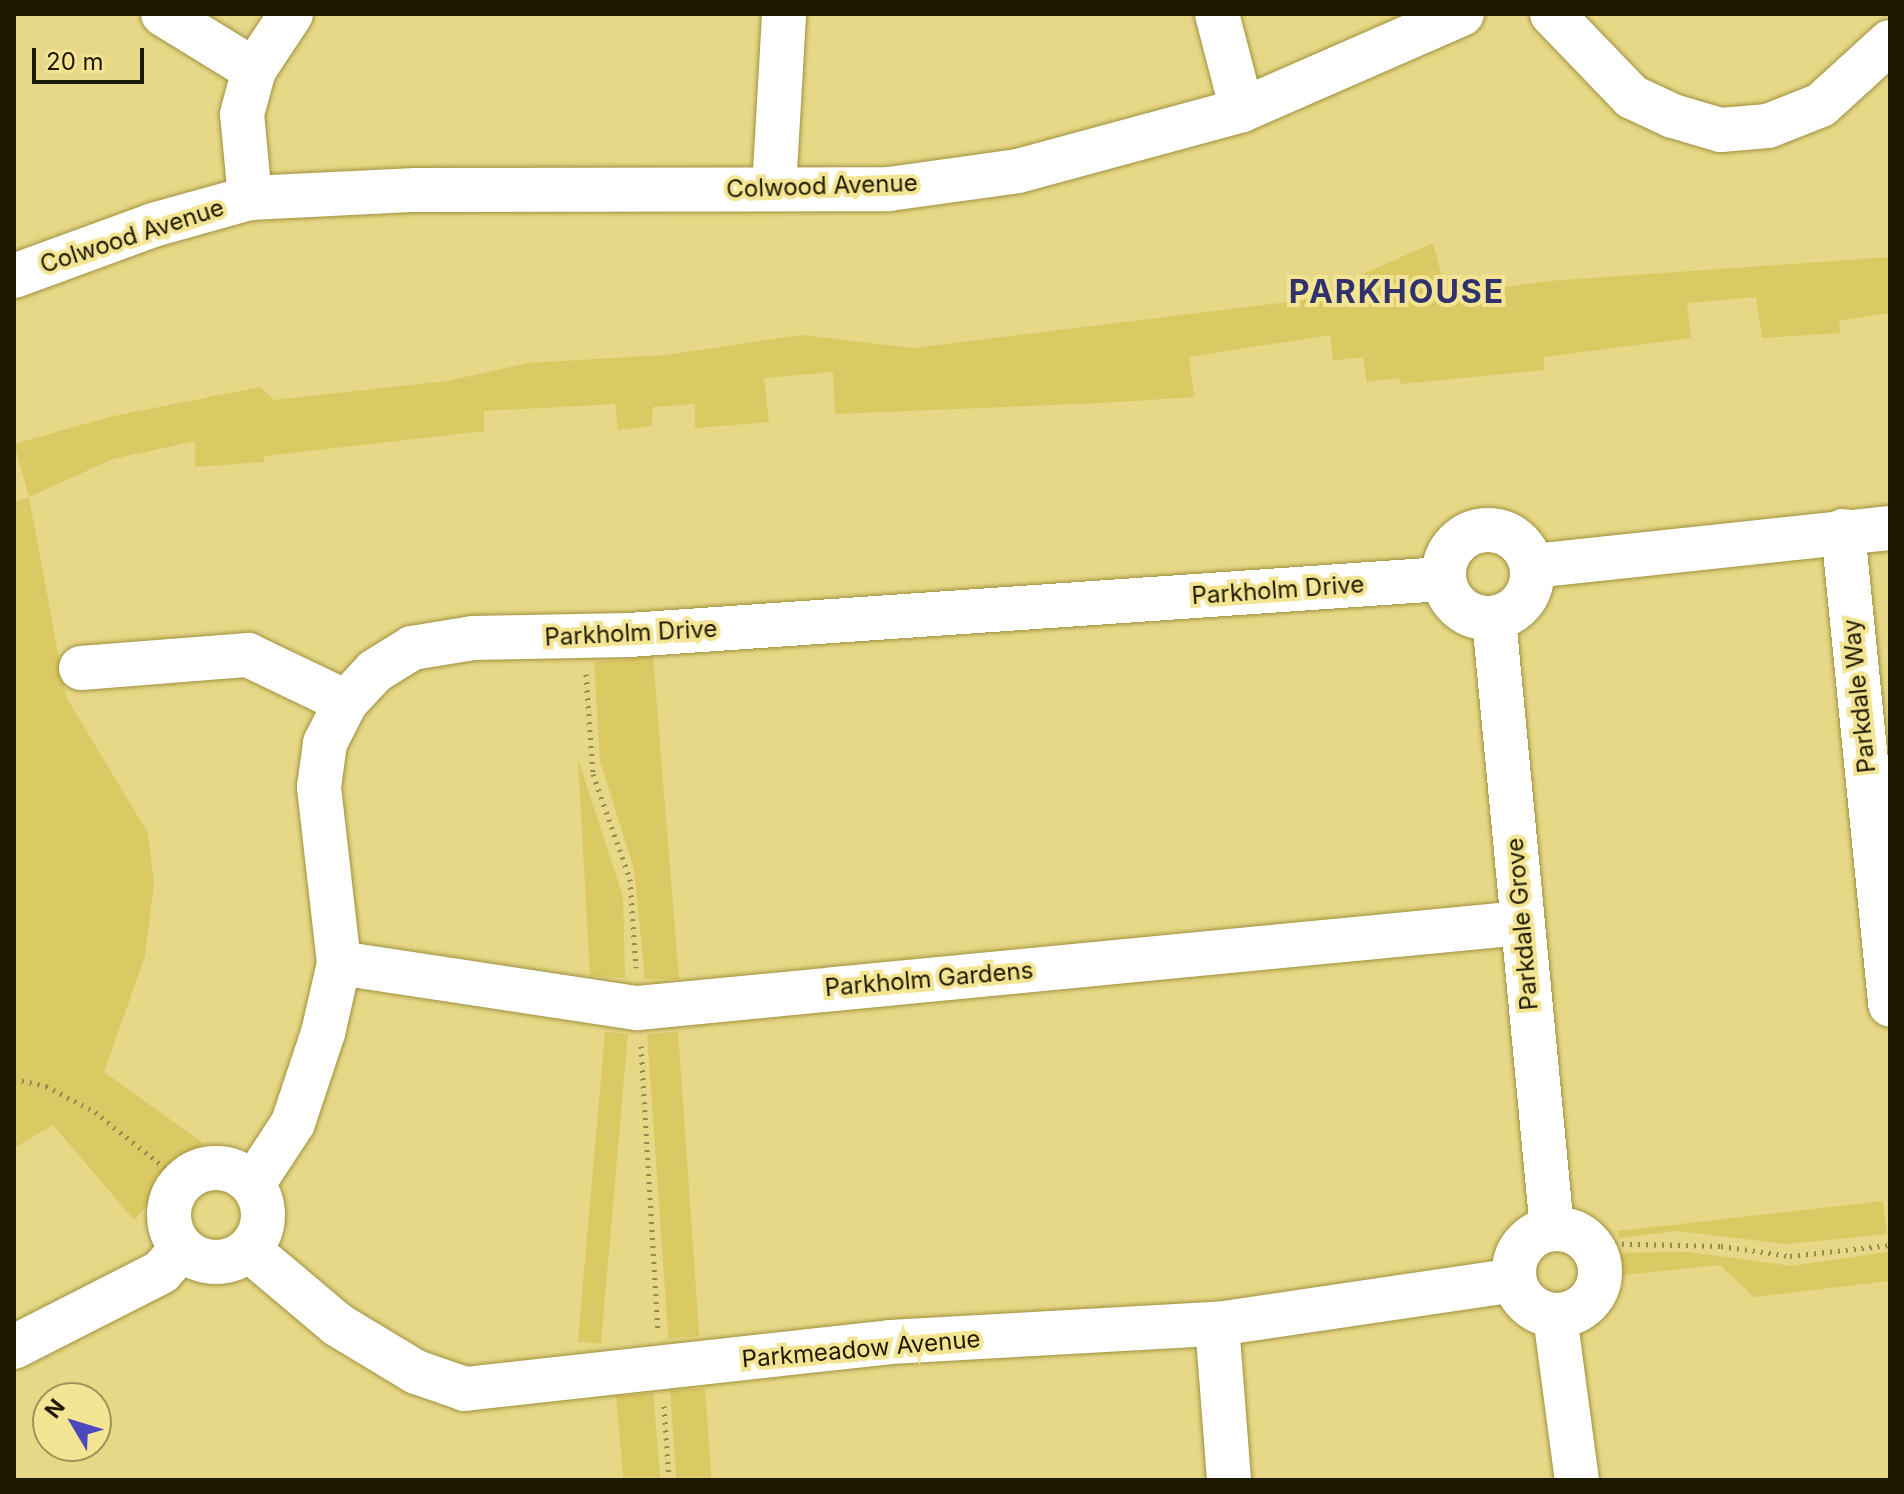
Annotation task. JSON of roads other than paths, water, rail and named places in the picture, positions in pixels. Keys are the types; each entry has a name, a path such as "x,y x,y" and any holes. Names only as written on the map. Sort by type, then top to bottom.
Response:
{"street":[{"path":"163,14 254,70"},
{"name":"Colwood Avenue","path":"250,198 242,114 254,70 291,14"},
{"path":"774,189 784,14"},
{"path":"1217,14 1242,110"},
{"name":"Colwood Avenue","path":"14,276 153,225 250,198 416,190 889,189 1018,171 1242,110 1462,14"},
{"path":"1552,14 1632,97 1673,116 1721,130 1768,126 1821,105 1890,42"},
{"path":"1533,566 1890,528"},
{"path":"1482,529 1504,532 1523,545 1533,566 1530,590 1516,609 1494,619 1461,608 1452,601 1443,579 1446,556 1461,538 1482,529"},
{"name":"Parkdale Way","path":"1843,531 1890,1005"},
{"name":"Parkholm Drive","path":"253,1184 293,1123 323,1033 339,963 319,787 325,743 346,702 375,671 412,648 473,638 583,637 1443,579"},
{"name":"Parkdale Grove","path":"1494,619 1521,923 1571,1236 1599,1261 1599,1281 1591,1300 1575,1312 1555,1316"},
{"path":"81,668 248,655 346,702"},
{"name":"Parkholm Gardens","path":"339,963 638,1008 1521,923"},
{"path":"205,1168 231,1169 253,1184 263,1206 261,1230 249,1250 215,1263 182,1249 169,1227 169,1203 181,1181 205,1168"},
{"path":"1571,1236 1530,1238 1516,1257 1514,1280 1528,1305 1555,1316 1577,1480"},
{"path":"14,1347 161,1272 182,1249"},
{"name":"Parkmeadow Avenue","path":"249,1250 338,1325 416,1372 465,1389 890,1342 1217,1324 1514,1280"},
{"path":"1217,1324 1229,1480"}],"district":[{"name":"PARKHOUSE","path":"1397,292"}]}
